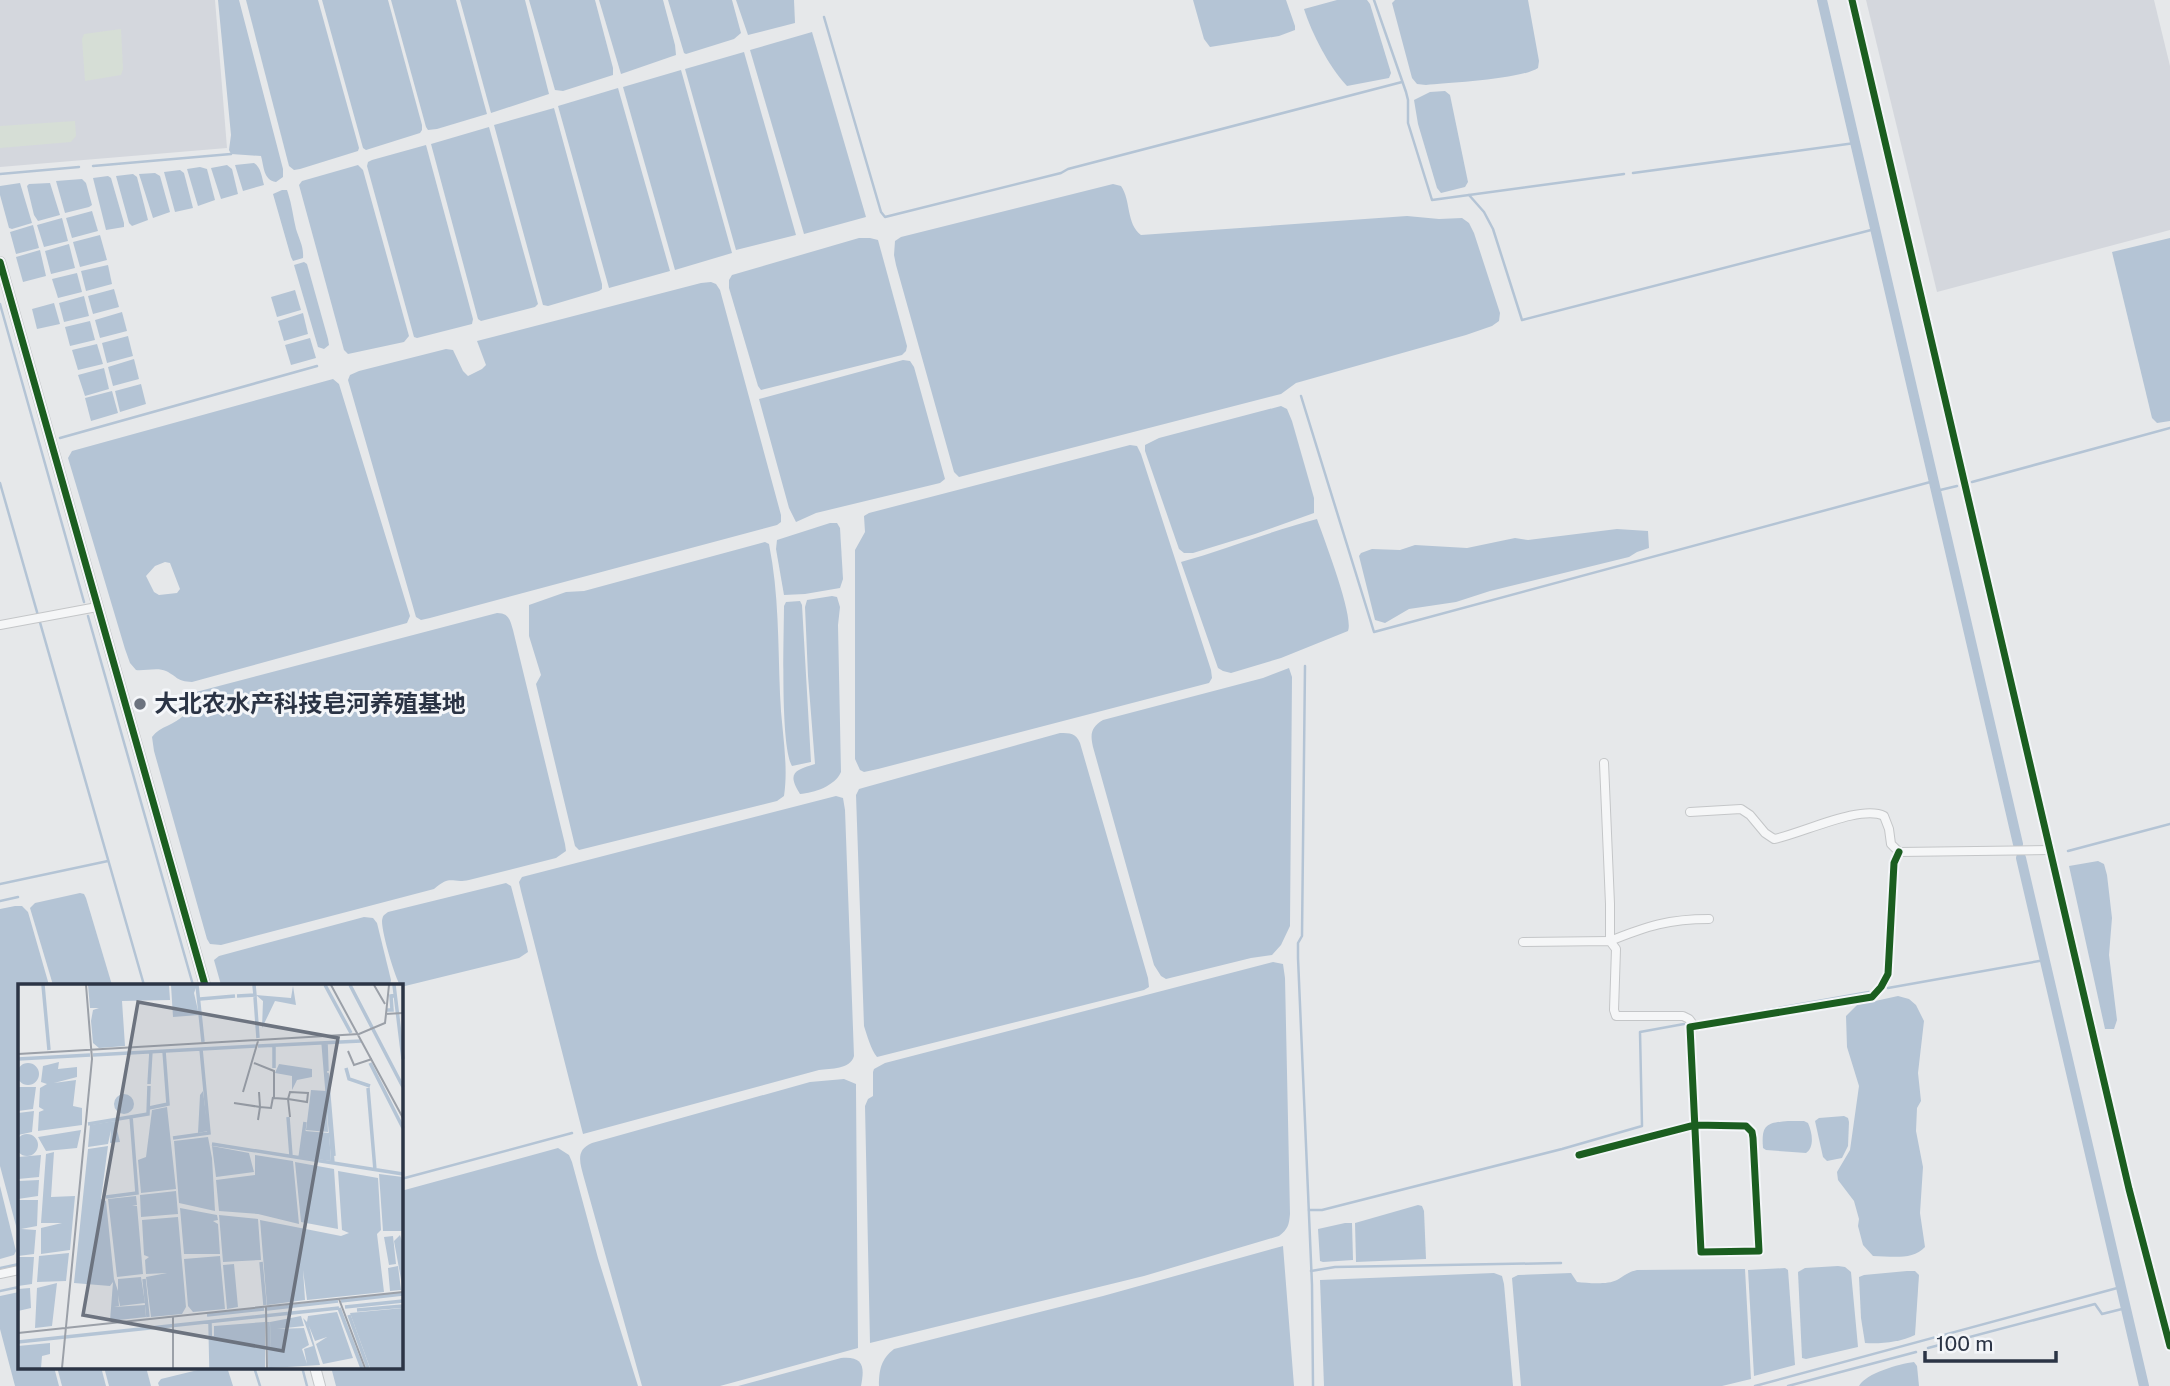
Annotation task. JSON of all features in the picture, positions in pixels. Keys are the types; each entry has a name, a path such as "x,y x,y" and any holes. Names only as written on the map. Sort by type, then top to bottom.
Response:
{"street":[{"path":"1852,0 2129,1189 2170,1346"},
{"path":"0,262 205,984"},
{"path":"0,625 97,607"},
{"path":"1604,763 1611,904 1610,941 1616,949 1616,1016 1683,1016 1695,1027"},
{"path":"1690,812 1741,809 1750,815 1765,834 1774,839 1820,824 1875,811 1884,816 1891,844 1899,852 2050,850"},
{"path":"1579,1156 1695,1125 1745,1126 1752,1132 1759,1251 1701,1252 1695,1125 1690,1027 1872,997 1888,974 1894,863 1899,852"},
{"path":"1523,942 1610,941 1679,919 1709,919"},
{"path":"0,1274 18,1270"},
{"path":"314,1368 320,1386"}],"shaded area":[{"path":"0,0 215,0 227,148 0,167"},
{"path":"1866,0 2154,0 2170,66 2170,230 1937,292"},
{"path":"121,29 121,75 85,81 82,39 84,34"},
{"path":"75,121 76,136 71,142 0,148 0,126"}],"water":[{"path":"218,0 239,0 283,169 283,177 276,182 266,176 261,156 231,154 229,150 231,135"},
{"path":"246,0 318,0 358,151 300,169 294,170 289,166"},
{"path":"322,0 388,0 422,125 420,133 366,150 363,148"},
{"path":"391,0 456,0 487,114 428,130"},
{"path":"460,0 525,0 549,94 491,113"},
{"path":"529,0 595,0 613,75 563,91 555,90"},
{"path":"599,0 663,0 676,55 621,74"},
{"path":"668,0 732,0 741,33 734,39 686,54"},
{"path":"736,0 794,0 795,23 748,35"},
{"path":"1193,0 1286,0 1295,30 1279,36 1210,47 1204,39"},
{"path":"1337,0 1367,0 1370,4 1391,73 1389,78 1347,86 1328,60 1304,9"},
{"path":"1395,0 1528,0 1538,68 1501,78 1417,84 1412,78 1392,3"},
{"path":"812,32 866,217 804,234 750,50"},
{"path":"744,52 796,235 736,250 685,69"},
{"path":"681,70 732,253 675,270 623,87"},
{"path":"618,88 670,271 609,288 558,106"},
{"path":"1445,91 1450,95 1468,182 1465,187 1441,193 1437,188 1418,124 1414,100 1430,92"},
{"path":"554,108 602,289 548,306 543,305 494,125"},
{"path":"489,127 538,304 481,321 478,319 431,144"},
{"path":"426,145 473,319 472,324 417,338 414,337 367,166 372,160"},
{"path":"254,163 260,170 264,185 243,191 235,165"},
{"path":"227,165 232,169 238,194 221,199 211,168"},
{"path":"358,165 363,170 409,336 404,342 348,354 344,350 299,185 302,181"},
{"path":"187,169 207,169 215,200 198,206"},
{"path":"180,170 184,173 193,208 175,212 164,172"},
{"path":"155,173 160,176 170,212 153,218 139,174"},
{"path":"133,174 137,177 148,220 132,226 116,176"},
{"path":"93,178 111,178 124,227 106,230"},
{"path":"82,179 86,183 92,205 65,213 56,181"},
{"path":"20,183 32,223 12,229 9,228 0,186"},
{"path":"50,183 60,215 38,221 27,186"},
{"path":"1113,184 1121,186 1133,225 1141,235 1407,216 1462,218 1469,223 1474,233 1500,313 1499,321 1466,335 1296,383 1281,394 959,477 954,472 896,265 895,241 901,237"},
{"path":"287,190 303,250 303,258 293,261 273,194"},
{"path":"92,211 98,231 72,238 66,218"},
{"path":"62,218 68,241 44,247 37,225"},
{"path":"33,225 39,248 16,254 10,232"},
{"path":"100,235 107,260 80,267 73,242"},
{"path":"859,238 878,240 907,346 906,351 902,355 761,390 729,288 732,275"},
{"path":"2170,238 2170,421 2157,423 2152,418 2112,252"},
{"path":"69,244 75,268 51,274 45,251"},
{"path":"40,250 46,276 23,282 16,257"},
{"path":"304,262 307,264 328,339 329,345 324,349 318,347 294,265"},
{"path":"108,265 112,284 86,291 81,271"},
{"path":"77,273 82,292 58,298 52,279"},
{"path":"711,282 720,290 781,522 430,618 421,620 416,617 348,380 350,375 446,349 453,350 468,376 486,365 477,341"},
{"path":"114,289 119,307 93,314 88,296"},
{"path":"295,290 301,310 277,317 271,297"},
{"path":"84,296 89,316 64,322 59,303"},
{"path":"54,303 60,324 37,329 32,309"},
{"path":"122,312 127,331 100,338 95,320"},
{"path":"303,313 308,334 284,341 278,321"},
{"path":"90,321 95,340 70,346 65,327"},
{"path":"128,336 133,356 107,363 102,343"},
{"path":"310,338 316,358 291,365 285,345"},
{"path":"97,344 103,364 78,370 72,350"},
{"path":"134,359 139,379 113,386 108,367"},
{"path":"903,360 910,361 914,367 945,479 940,483 816,513 796,522 789,508 759,399"},
{"path":"104,368 109,389 85,396 78,375"},
{"path":"333,379 339,384 410,616 407,623 192,682 180,680 163,670 136,670 125,649 68,458 72,451","holes":["170,563 180,589 177,593 159,595 154,592 146,576 155,566"]},
{"path":"141,384 146,404 120,412 115,391"},
{"path":"112,391 118,413 91,421 85,398"},
{"path":"1281,406 1287,409 1292,421 1314,498 1314,513 1255,534 1193,553 1184,553 1179,549 1145,445 1159,438"},
{"path":"1130,445 1137,446 1141,454 1211,670 1212,678 1209,683 878,769 864,772 860,770 855,759 855,550 865,532 864,516"},
{"path":"1317,519 1343,594 1348,631 1281,658 1231,673 1218,668 1181,562"},
{"path":"837,523 840,528 843,579 840,588 784,595 776,549 777,540"},
{"path":"1617,529 1648,531 1649,548 1629,557 1456,602 1409,609 1385,623 1375,620 1359,556 1372,549 1400,550 1415,545 1467,548 1515,538 1528,540"},
{"path":"765,542 769,544 776,600 785,758 784,796 777,801 579,850 575,846 536,684 541,675 529,636 529,605 566,592 584,591"},
{"path":"837,597 840,607 838,625 841,772 824,788 800,794 794,781 795,773 815,764 805,607 807,600"},
{"path":"800,601 811,762 792,766 788,755 784,714 784,606 786,602"},
{"path":"497,613 507,616 513,630 566,851 556,858 469,880 448,881 434,889 221,945 210,944 152,737 184,715 185,696"},
{"path":"1289,668 1292,677 1290,926 1281,945 1272,955 1166,979 1154,965 1093,747 1092,731 1103,720 1263,678"},
{"path":"1060,733 1072,734 1080,743 1149,987 877,1057 864,1026 856,795 859,789"},
{"path":"836,796 843,798 845,810 854,1056 852,1061 839,1068 819,1070 583,1134 521,891 519,882 522,877"},
{"path":"2098,861 2104,864 2107,875 2112,918 2109,955 2117,1020 2114,1029 2105,1029 2069,866"},
{"path":"506,883 511,886 528,952 519,958 402,987 392,966 384,936 382,921 388,912"},
{"path":"84,894 112,984 53,984 30,908 35,903"},
{"path":"22,906 28,912 49,984 18,984 18,1233 0,1166 0,909"},
{"path":"364,917 373,918 377,923 391,980 390,984 221,984 214,960 219,956"},
{"path":"1273,962 1283,964 1285,978 1290,1214 1288,1227 1279,1236 1144,1276 870,1343 865,1106 873,1096 874,1069 885,1063"},
{"path":"1898,996 1909,999 1916,1005 1924,1021 1918,1073 1921,1101 1917,1108 1916,1131 1923,1167 1920,1213 1925,1247 1907,1256 1873,1256 1863,1245 1854,1201 1838,1180 1837,1172 1850,1150 1859,1086 1847,1047 1846,1016 1857,1005"},
{"path":"844,1079 856,1084 858,1348 720,1386 642,1386 581,1167 583,1149 592,1143 810,1082"},
{"path":"1844,1116 1849,1122 1848,1146 1842,1158 1827,1161 1823,1157 1815,1121 1819,1118"},
{"path":"1788,1121 1808,1123 1812,1139 1809,1150 1806,1153 1763,1148 1764,1129 1770,1124"},
{"path":"558,1148 569,1155 638,1386 336,1386 331,1368 402,1368 402,1191"},
{"path":"0,1186 16,1251 14,1255 0,1259"},
{"path":"1422,1206 1424,1211 1426,1259 1356,1262 1355,1223"},
{"path":"1352,1223 1353,1260 1320,1261 1318,1229"},
{"path":"1283,1246 1294,1386 879,1386 882,1365 894,1349 1103,1296"},
{"path":"1838,1266 1851,1272 1858,1347 1802,1358 1798,1272 1805,1268"},
{"path":"1745,1269 1751,1379 1722,1386 1521,1386 1512,1278 1518,1275 1571,1273 1577,1282 1603,1283 1613,1282 1637,1270"},
{"path":"1748,1270 1788,1270 1795,1365 1754,1376"},
{"path":"1915,1271 1919,1275 1915,1335 1891,1342 1865,1343 1859,1277"},
{"path":"1494,1273 1502,1276 1504,1284 1513,1386 1324,1386 1320,1280"},
{"path":"18,1292 18,1368 54,1368 59,1386 15,1386 0,1329 0,1296"},
{"path":"841,1358 854,1359 861,1364 861,1386 738,1386"},
{"path":"1914,1362 1917,1366 1919,1386 1859,1386 1876,1373"},
{"path":"57,1368 101,1368 106,1386 62,1386"},
{"path":"104,1368 146,1368 151,1386 109,1386"},
{"path":"206,1368 227,1368 233,1386 159,1386 161,1379"}],"waterway":[{"path":"1374,0 1406,92 1408,123 1432,200 1624,174"},
{"path":"1822,0 2018,844"},
{"path":"824,17 881,212 885,217 1402,82"},
{"path":"1633,173 1855,143"},
{"path":"93,166 231,154"},
{"path":"0,174 79,167"},
{"path":"1469,195 1484,212 1493,229 1522,320 1875,229"},
{"path":"0,304 84,602"},
{"path":"60,438 317,366"},
{"path":"1301,396 1374,632 1934,481"},
{"path":"1972,482 2170,428"},
{"path":"0,483 144,984"},
{"path":"1936,491 1957,486"},
{"path":"88,616 193,984"},
{"path":"1305,666 1302,936 1298,943 1298,958 1312,1285 1313,1386"},
{"path":"2068,851 2170,824"},
{"path":"2021,858 2144,1386"},
{"path":"0,884 108,861"},
{"path":"0,901 18,897"},
{"path":"1888,988 2045,960"},
{"path":"1727,1017 1869,992"},
{"path":"1309,1210 1322,1210 1642,1126 1640,1032 1684,1024"},
{"path":"402,1179 572,1133"},
{"path":"1311,1271 1335,1267 1561,1263"},
{"path":"0,1268 18,1264"},
{"path":"0,1291 18,1287"},
{"path":"1755,1386 2121,1287"},
{"path":"1928,1348 2095,1304 2102,1314 2126,1308"},
{"path":"1788,1386 1916,1352"},
{"path":"254,1368 260,1386"},
{"path":"302,1368 307,1386"}],"cycle path":[{"path":"1852,0 2129,1189 2170,1346"},
{"path":"0,262 205,984"},
{"path":"1579,1155 1695,1125 1746,1126 1752,1132 1753,1138 1759,1251 1701,1252 1690,1027 1872,997 1888,974 1894,863 1899,852"}],"place":[{"name":"大北农水产科技皂河养殖基地","path":"140,704"}]}
